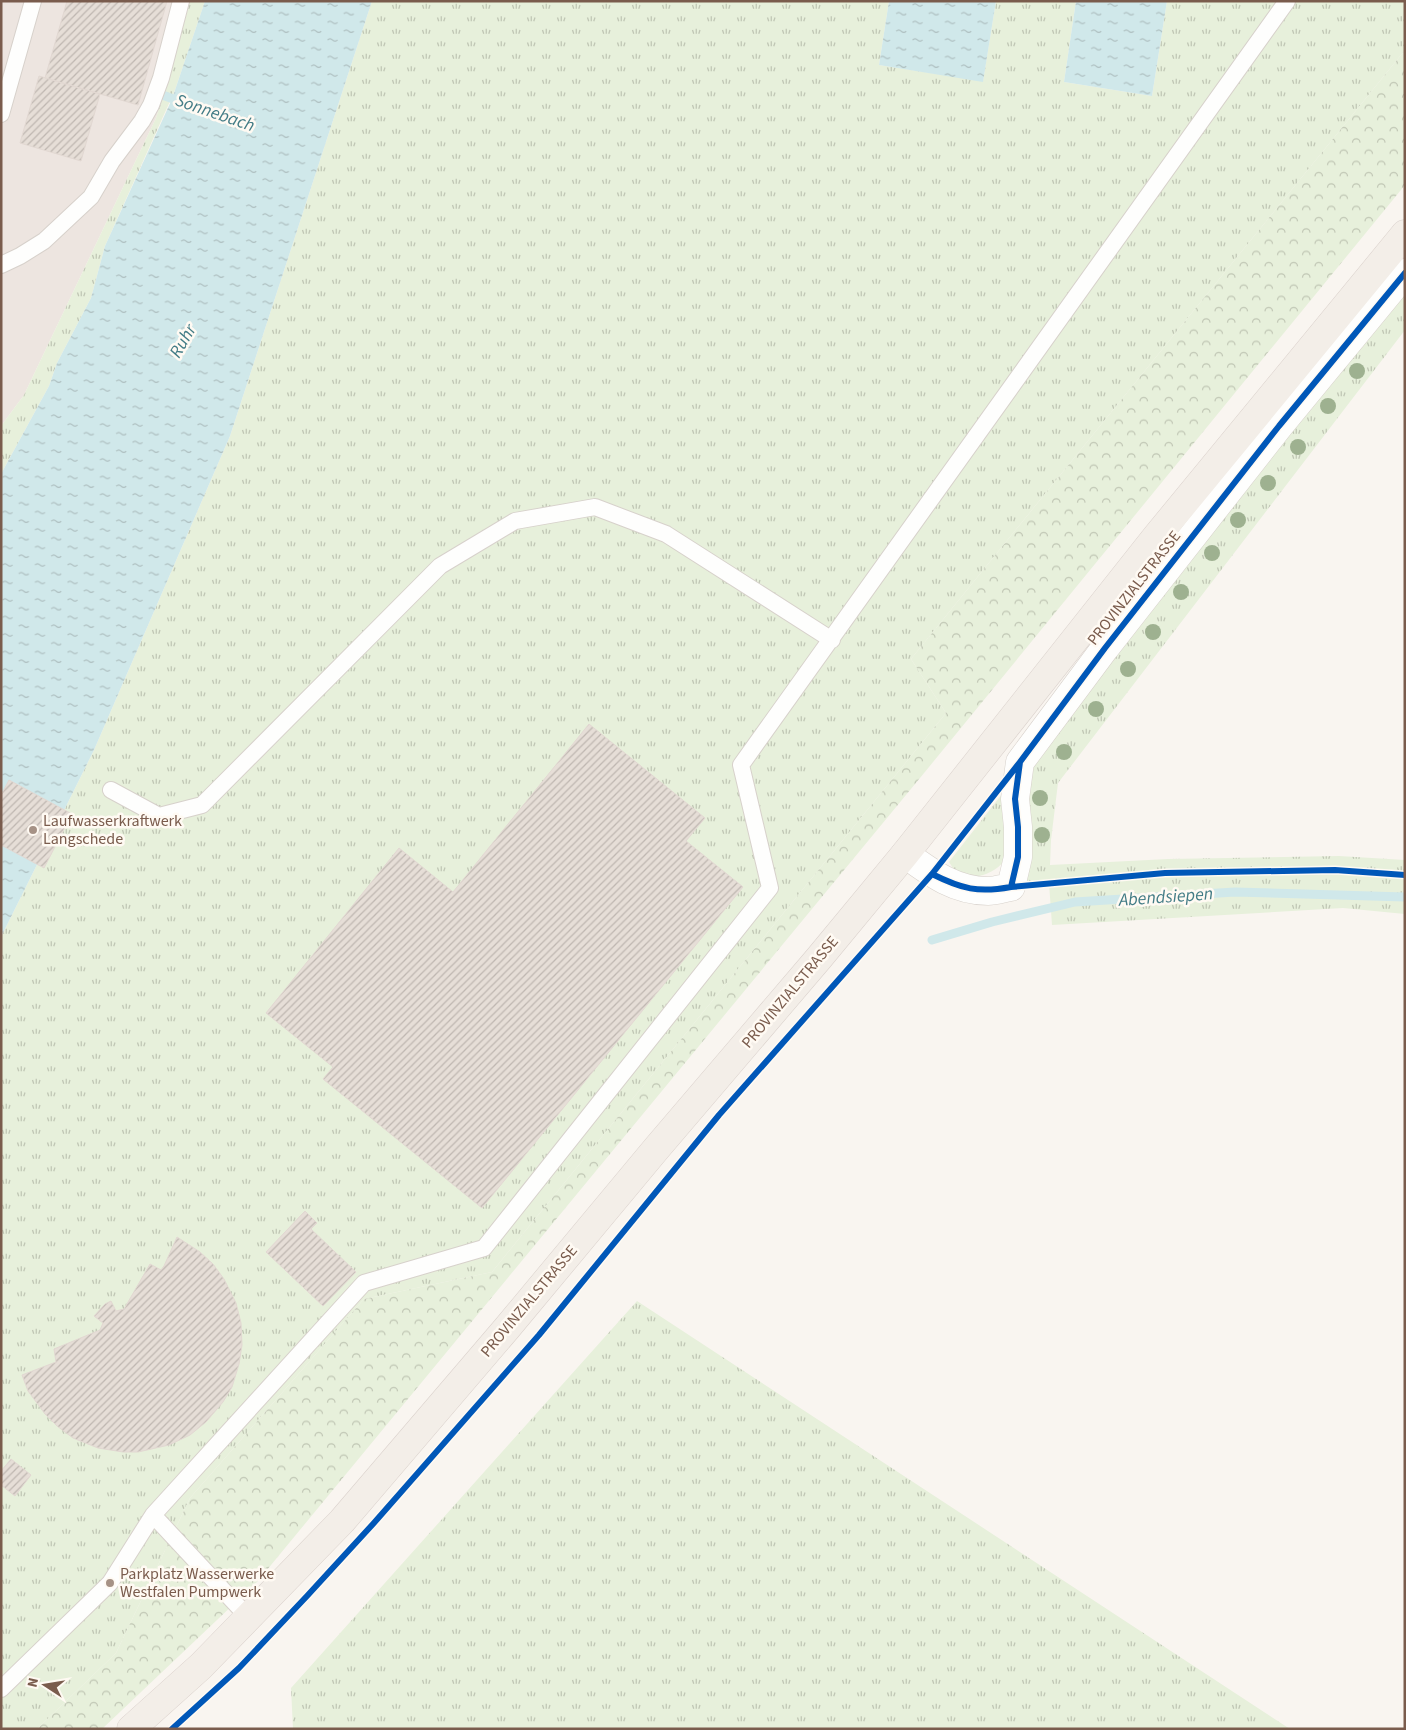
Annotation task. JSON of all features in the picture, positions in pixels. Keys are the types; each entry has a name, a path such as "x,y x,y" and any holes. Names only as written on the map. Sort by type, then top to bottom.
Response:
{"main road":[{"name":"PROVINZIALSTRASSE","path":"131,1729 201,1666 349,1513 507,1328 905,854 1156,537 1405,234"}],"street":[{"name":"PROVINZIALSTRASSE","path":"905,854 932,874 960,887 990,891 1011,887 1018,857 1018,827 1015,799 1020,762 1104,648 1279,426 1405,273"}],"lane":[{"path":"1,114 33,1"},
{"path":"1,264 20,256 44,242 91,197 112,161 142,121 151,105 181,1"},
{"path":"1,1689 110,1583 153,1515 364,1283 484,1248 770,888 741,765 1287,1"},
{"path":"111,790 159,816 202,805 440,566 515,521 595,507 666,534 832,640"},
{"path":"153,1515 249,1618"}],"shaded area":[{"path":"1,1 190,1 171,72 156,118 24,395 1,426"}],"green space":[{"path":"190,1 205,1 175,90 105,246 91,298 57,363 49,386 1,474 1,426 24,395 156,118 171,72"},
{"path":"372,1 889,1 879,65 983,81 996,1 1076,1 1064,82 1152,96 1167,1 1405,1 1405,50 911,659 946,713 492,1272 364,1299 190,1498 116,1653 37,1729 1,1729 1,937 94,750 230,436"},
{"path":"1405,50 1405,185 920,778 257,1582 102,1729 37,1729 116,1653 190,1498 364,1299 492,1272 946,713 911,659"},
{"path":"1405,289 1405,330 1058,783 1050,865 1168,859 1339,856 1405,860 1405,914 1343,908 1052,925 1049,883 1011,887 1020,762"},
{"path":"1006,789 1005,860 995,869 983,875 970,876 957,872 949,862"},
{"path":"637,1301 1290,1729 293,1729 291,1688"}],"water":[{"name":"Ruhr","path":"205,1 372,1 230,436 94,750 1,937 1,474 49,386 57,363 91,298 105,246 172,99"},
{"path":"889,1 996,1 983,82 879,65"},
{"path":"1076,1 1167,1 1152,96 1064,82"}],"building":[{"path":"67,1 167,1 138,105 45,78"},
{"path":"39,76 100,94 81,161 20,143"},
{"path":"589,724 705,818 686,841 743,887 482,1208 323,1079 333,1067 266,1013 399,848 453,892"},
{"name":"Laufwasserkraftwerk Langschede","path":"9,780 72,814 44,868 1,845 1,795"},
{"path":"305,1211 317,1223 311,1229 356,1272 323,1306 266,1252"},
{"path":"177,1237 200,1252 213,1264 224,1279 236,1303 241,1323 242,1345 232,1387 223,1402 206,1422 190,1435 169,1445 138,1452 123,1452 98,1448 73,1438 45,1414 28,1391 22,1375 56,1362 54,1349 100,1330 103,1323 94,1316 105,1304 111,1301 116,1311 124,1309 150,1264 161,1270 164,1266"},
{"path":"11,1459 31,1475 15,1496 1,1485 1,1471"}],"waterway":[{"name":"Sonnebach","path":"160,94 181,102"},
{"name":"Abendsiepen","path":"932,940 992,922 1075,902 1235,892 1405,897"}],"cycle path":[{"path":"1011,887 1018,857 1018,827 1015,799 1020,762 1105,648 1279,426 1405,273"},
{"path":"172,1729 239,1668 307,1596 539,1335 719,1115 932,874 1020,762"},
{"path":"932,874 961,886 989,890 1165,873 1335,870 1405,875"}],"place":[{"name":"Laufwasserkraftwerk Langschede","path":"33,830"},
{"name":"Parkplatz Wasserwerke Westfalen Pumpwerk","path":"110,1583"}]}
